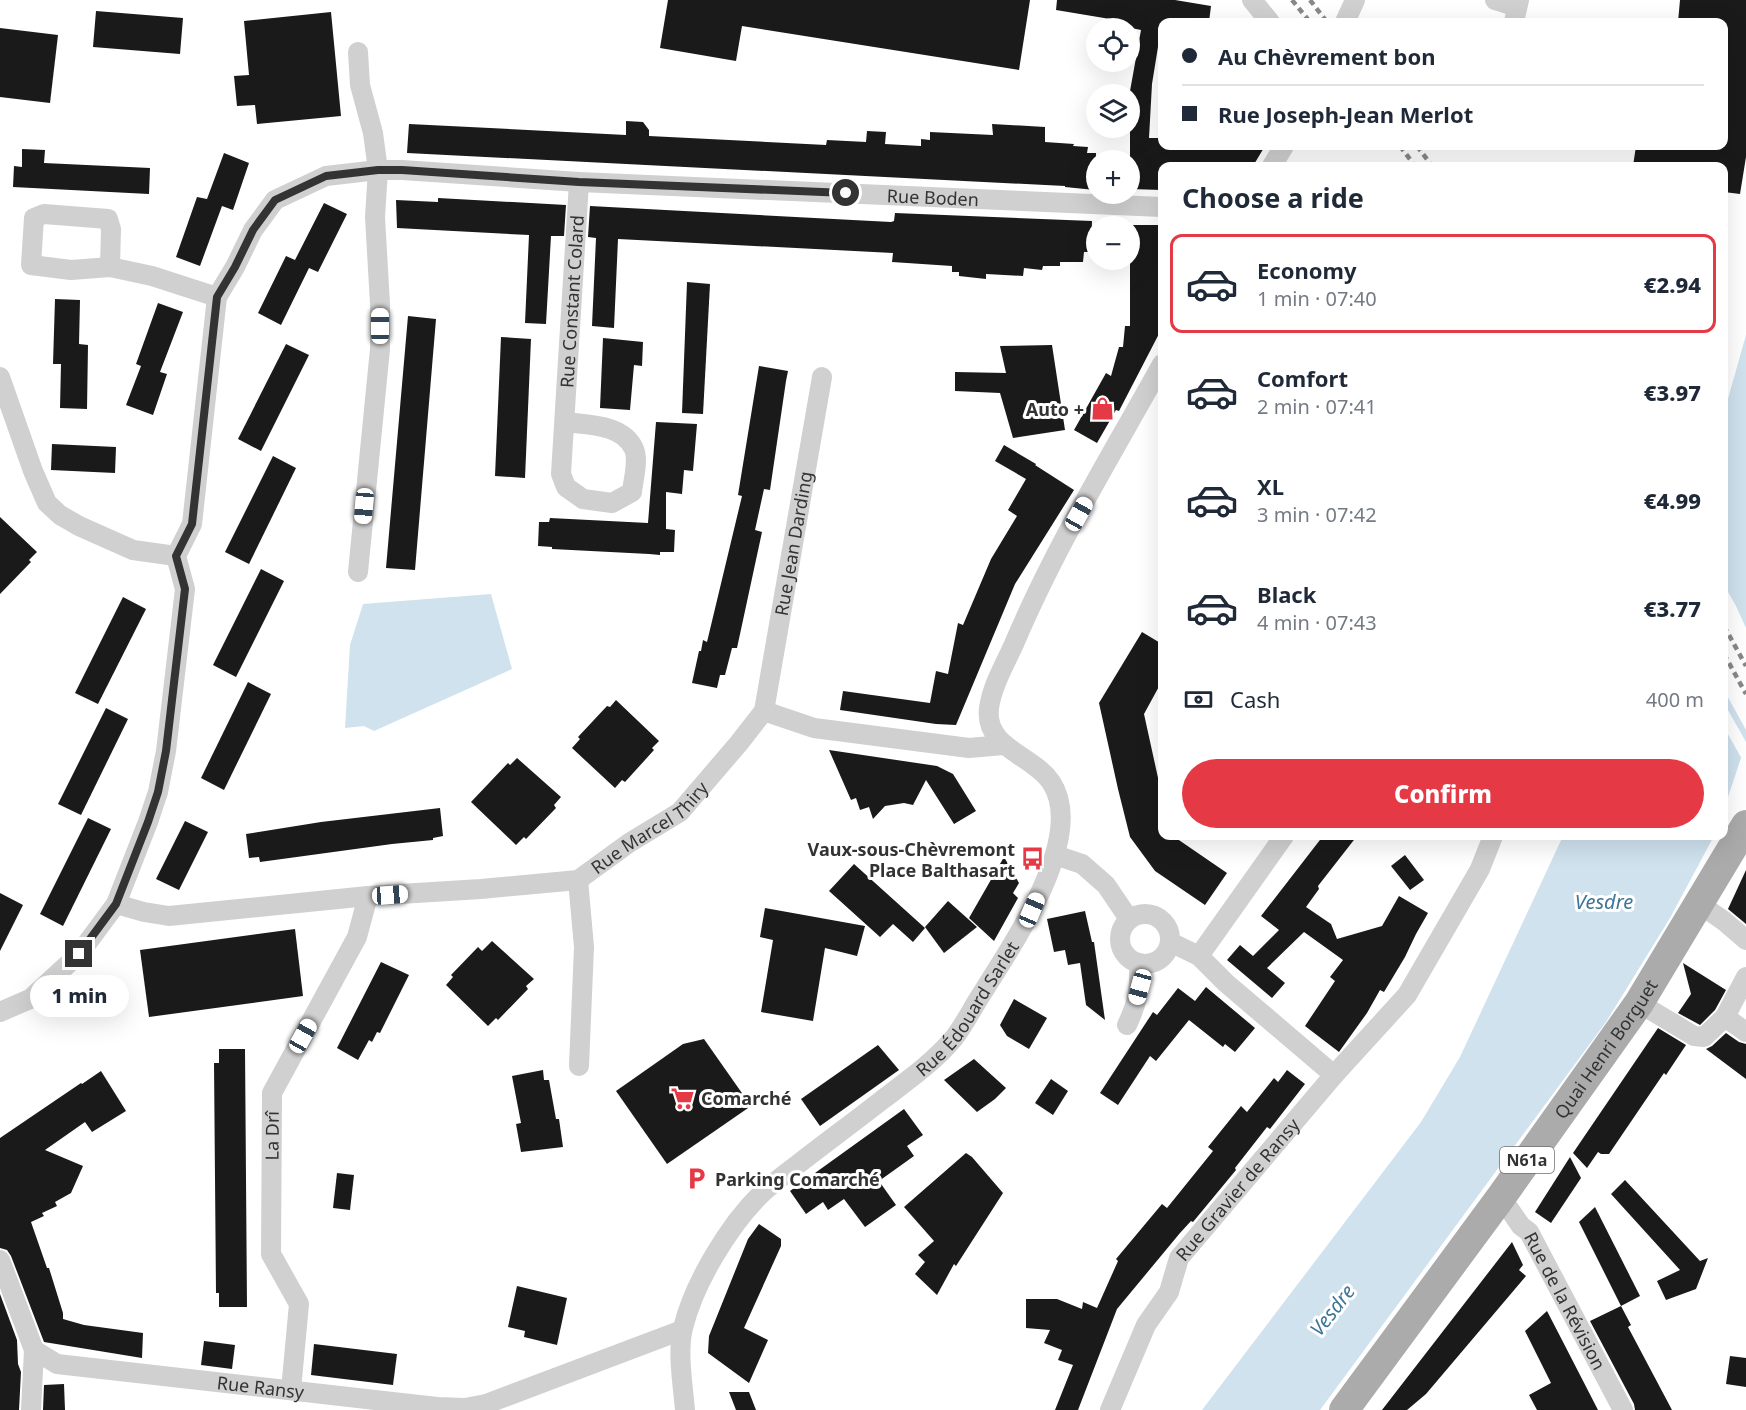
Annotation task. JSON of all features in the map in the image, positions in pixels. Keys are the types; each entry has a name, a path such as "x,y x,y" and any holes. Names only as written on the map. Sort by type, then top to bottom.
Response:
{"main road":[{"name":"Quai Henri Borguet","path":"1344,1410 1501,1197 1639,1003 1746,825"}],"street":[{"path":"1252,0 1267,18"},
{"path":"1347,18 1355,0"},
{"path":"1495,0 1516,10"},
{"path":"358,52 360,85 373,133 378,170 375,217 380,304 380,349 358,572"},
{"name":"Rue Boden","path":"217,297 253,230 275,200 326,176 378,170 579,182 1158,207"},
{"name":"Rue Constant Colard","path":"565,422 606,427 627,440 634,449 636,460 632,492 612,503 583,499 566,487 561,474 579,182"},
{"path":"0,1012 30,999 79,954 116,904 158,792 166,751 185,589 176,556 192,524 217,297 152,276 110,267 71,270 31,265 34,218 44,214 108,219 111,228 110,267"},
{"path":"1003,745 992,730 988,711 993,694 1034,597 1158,371"},
{"path":"0,377 33,471 47,503 60,516 133,550 176,556"},
{"name":"Rue Jean Darding","path":"764,711 822,377"},
{"path":"764,711 814,728 969,748 1003,745"},
{"name":"Rue Marcel Thiry","path":"116,904 169,916 368,896 578,880 629,843 680,812 764,711"},
{"name":"Rue Édouard Sarlet","path":"686,1410 681,1363 682,1330 701,1279 738,1219 764,1191 924,1068 954,1038 1032,910 1055,855 1060,829 1060,805 1051,783 1033,764 1003,745"},
{"path":"1198,956 1281,840"},
{"name":"Rue Gravier de Ransy","path":"1110,1410 1146,1326 1169,1292 1179,1258 1334,1075 1407,995 1480,869 1491,840"},
{"path":"1055,855 1082,864 1106,885 1129,919"},
{"path":"578,880 584,947 579,1066"},
{"name":"La Drî","path":"291,1390 299,1304 271,1254 272,1093 357,937 368,896"},
{"path":"1698,903 1746,940"},
{"path":"1136,915 1153,915 1161,919 1166,926 1170,942 1168,950 1156,962 1139,963 1125,955 1121,948 1120,933 1129,919 1136,915"},
{"path":"1170,942 1198,956 1226,983 1334,1075"},
{"path":"1127,1025 1140,987 1139,963"},
{"path":"1639,1003 1694,1036 1704,1037 1725,1017 1746,977"},
{"path":"1725,1017 1746,1032"},
{"name":"Rue de la Révision","path":"1501,1197 1521,1226 1529,1232 1623,1410"},
{"path":"0,1260 34,1350 31,1410"},
{"name":"Rue Ransy","path":"34,1350 57,1364 437,1407 465,1408 486,1404 682,1330"}],"water":[{"path":"1746,335 1746,743 1728,797 1728,399"},
{"path":"491,594 512,669 374,731 364,726 345,728 350,645 363,604"},
{"name":"Vesdre","path":"1561,840 1712,840 1670,918 1606,1022 1320,1410 1202,1410 1421,1122 1460,1057"}],"pier":[{"path":"1728,592 1746,628 1746,730 1728,697"},
{"path":"1728,710 1746,742 1743,761 1728,734"}],"building":[{"path":"668,0 1030,0 1019,70 742,26 736,61 660,48"},
{"path":"1057,0 1175,0 1211,6 1210,18 1158,18 1158,47 1152,84 1149,138 1158,138 1158,150 1263,150 1255,162 1158,162 1158,190 1140,189 1140,150 1130,150 1130,138 1140,138 1140,84 1131,84 1133,72 1140,72 1140,18 1104,18 1056,10"},
{"path":"1680,0 1746,0 1746,157 1740,194 1728,192 1728,162 1634,162 1635,150 1728,150 1728,18 1678,18"},
{"path":"96,11 183,18 180,54 93,47"},
{"path":"331,12 341,116 257,124 255,105 237,106 234,76 249,75 244,21"},
{"path":"0,28 58,35 50,103 0,97"},
{"path":"626,121 643,122 649,130 649,136 826,145 827,140 866,142 867,131 886,132 885,144 921,146 921,139 930,140 930,132 993,135 992,124 1045,127 1045,142 1088,147 1086,150 1086,189 1065,186 407,153 409,124 626,135"},
{"path":"22,149 45,150 44,163 150,168 149,194 13,187 14,166 22,167"},
{"path":"224,153 249,163 233,210 222,206 200,266 176,257 197,197 207,199"},
{"path":"438,198 566,205 564,236 551,236 546,324 525,323 529,235 397,228 396,200 438,202"},
{"path":"324,203 347,214 318,272 309,268 281,325 258,313 286,256 295,260"},
{"path":"590,206 891,222 894,221 895,213 1086,221 1086,252 1084,252 1083,262 1060,262 1060,266 1043,266 1042,270 1024,268 1023,276 986,274 986,279 959,276 959,272 952,272 952,266 892,262 893,253 618,239 614,328 592,326 596,238 588,237"},
{"path":"1140,225 1158,225 1158,336 1119,411 1116,410 1097,443 1074,430 1106,373 1111,376 1119,347 1123,347 1125,326 1130,326 1130,270 1140,270"},
{"path":"687,282 710,284 703,414 682,413"},
{"path":"55,299 80,300 79,344 88,345 87,409 60,408 61,364 53,364"},
{"path":"158,303 183,312 160,372 167,374 153,415 126,405 141,366 136,364"},
{"path":"408,316 436,319 415,570 386,568"},
{"path":"501,337 531,339 525,478 495,476"},
{"path":"603,338 643,342 642,366 634,365 630,410 600,408"},
{"path":"286,344 309,355 261,451 238,439"},
{"path":"1052,345 1065,430 1013,438 1000,393 955,391 955,372 1006,373 1000,346"},
{"path":"759,366 788,371 770,490 764,489 755,530 762,532 737,648 732,648 725,675 720,675 717,688 692,683 703,640 707,642 742,496 738,495"},
{"path":"656,422 697,424 693,471 684,470 682,494 666,492 666,529 675,530 674,552 660,552 660,555 552,549 552,547 538,546 539,522 549,522 550,518 648,523"},
{"path":"52,444 116,447 115,473 51,470"},
{"path":"1004,445 1074,490 1015,584 956,725 840,710 843,691 930,703 936,671 948,674 958,623 963,625 991,559 1017,516 1008,510 1026,479 995,461"},
{"path":"273,456 296,468 249,564 225,552"},
{"path":"0,517 37,552 29,560 31,562 0,594"},
{"path":"261,569 284,581 236,677 213,665"},
{"path":"123,597 146,609 98,704 75,693"},
{"path":"1142,632 1158,642 1158,688 1144,714 1158,778 1158,840 1179,840 1227,873 1205,905 1155,871 1130,837 1099,703"},
{"path":"248,682 271,694 224,790 201,778"},
{"path":"616,700 659,741 652,748 654,750 625,782 622,780 615,788 572,748 580,739 578,737 607,706 610,707"},
{"path":"106,708 128,719 81,815 58,804"},
{"path":"829,750 937,766 953,774 976,811 954,824 926,780 913,805 904,803 885,806 873,819 869,807 860,810 856,798 851,800"},
{"path":"517,758 561,797 554,805 556,808 526,839 524,837 516,845 471,802 508,763 510,765"},
{"path":"440,808 443,836 433,838 433,840 260,862 259,857 249,858 246,834 321,822"},
{"path":"88,818 111,829 63,926 40,914"},
{"path":"185,821 208,832 179,890 156,879"},
{"path":"1320,840 1354,840 1318,886 1319,889 1306,907 1331,924 1337,939 1382,926 1399,896 1428,913 1384,992 1380,990 1367,1013 1339,1052 1305,1026 1335,981 1330,977 1343,960 1304,932 1267,968 1285,983 1272,998 1227,960 1240,945 1253,956 1279,930 1261,916"},
{"path":"1405,855 1424,880 1410,890 1391,866"},
{"path":"1004,857 1019,883 1013,893 1018,898 994,941 969,918"},
{"path":"854,864 925,928 913,942 893,924 880,937 829,891"},
{"path":"1746,870 1746,924 1728,909"},
{"path":"0,893 23,905 0,951"},
{"path":"948,901 977,927 944,953 925,927"},
{"path":"765,908 865,926 857,956 825,948 813,1021 761,1012 773,940 760,937"},
{"path":"1085,911 1092,942 1094,942 1105,1020 1086,1005 1080,963 1068,965 1065,950 1054,952 1047,919"},
{"path":"295,929 303,996 149,1017 140,950"},
{"path":"492,941 534,979 526,986 528,989 498,1020 496,1018 488,1026 446,985 453,977 451,975 478,947 482,951"},
{"path":"381,962 409,975 380,1033 377,1032 372,1042 369,1040 358,1060 337,1048"},
{"path":"1683,963 1726,990 1715,1010 1700,1025 1678,1013 1691,994"},
{"path":"1206,987 1255,1028 1235,1052 1225,1044 1223,1047 1189,1020 1156,1061 1150,1056 1118,1105 1100,1093 1153,1012 1157,1015 1178,988 1195,1001"},
{"path":"1014,999 1047,1018 1029,1049 1007,1036 1000,1025"},
{"path":"1658,1028 1686,1045 1666,1075 1664,1073 1609,1154 1598,1152 1587,1168 1573,1153"},
{"path":"1726,1033 1746,1044 1746,1079 1706,1049"},
{"name":"Comarché","path":"704,1039 751,1106 667,1164 616,1091 683,1044"},
{"path":"878,1045 899,1070 820,1126 801,1099"},
{"path":"219,1049 245,1049 247,1307 219,1307 219,1293 216,1293 214,1063 219,1063"},
{"path":"974,1059 1006,1088 977,1112 944,1080"},
{"path":"543,1070 544,1080 549,1080 556,1119 559,1119 563,1147 521,1152 516,1124 521,1123 512,1076"},
{"path":"1287,1070 1305,1084 1270,1129 1267,1127 1235,1168 1236,1170 1193,1222 1191,1221 1180,1233 1117,1309 1078,1410 1055,1410 1073,1365 1058,1360 1062,1350 1044,1343 1050,1330 1026,1328 1026,1299 1057,1299 1082,1309 1083,1302 1097,1308 1118,1261 1116,1259 1162,1204 1167,1208 1213,1151 1208,1147 1241,1106 1247,1112 1274,1078 1278,1082"},
{"path":"101,1071 126,1111 92,1132 85,1122 45,1150 83,1166 71,1193 55,1202 57,1206 42,1213 44,1216 31,1222 47,1268 49,1268 63,1319 84,1325 143,1333 142,1358 44,1342 11,1256 7,1250 0,1248 0,1138"},
{"path":"1051,1079 1068,1091 1053,1115 1035,1103"},
{"path":"904,1109 923,1135 907,1146 914,1156 879,1181 896,1205 865,1227 844,1199 828,1210 823,1202 806,1214 790,1191"},
{"path":"966,1153 1003,1193 956,1266 954,1264 937,1295 915,1274 925,1262 918,1255 934,1241 904,1207"},
{"path":"1570,1157 1581,1178 1551,1223 1535,1212"},
{"path":"337,1173 354,1175 350,1210 333,1208"},
{"path":"1625,1180 1700,1261 1708,1258 1696,1289 1666,1300 1657,1281 1680,1270 1611,1194"},
{"path":"1595,1207 1640,1296 1621,1306 1579,1222"},
{"path":"759,1224 781,1239 781,1246 744,1328 768,1340 749,1383 708,1353 709,1336 748,1239"},
{"path":"1512,1242 1523,1265 1519,1270 1526,1276 1426,1394 1407,1410 1382,1410"},
{"path":"517,1286 567,1298 557,1345 524,1337 525,1331 508,1327"},
{"path":"0,1294 17,1340 18,1364 21,1372 19,1410 0,1410"},
{"path":"1621,1306 1631,1325 1628,1327 1672,1410 1635,1410 1634,1404 1590,1321"},
{"path":"1547,1311 1598,1410 1537,1410 1529,1395 1551,1383 1525,1331"},
{"path":"204,1341 235,1345 232,1369 201,1365"},
{"path":"314,1344 397,1354 393,1385 311,1375"},
{"path":"1730,1356 1746,1358 1746,1387 1726,1384"},
{"path":"64,1384 65,1410 43,1410 44,1385"},
{"path":"729,1392 749,1392 756,1410 736,1410"}],"railway":[{"path":"1292,0 1307,18"},
{"path":"1310,0 1324,18"},
{"path":"1403,150 1412,162"},
{"path":"1420,150 1429,162"},
{"path":"1728,633 1746,666"},
{"path":"1728,661 1746,694"}],"place":[{"name":"Auto +","path":"1102,409"},
{"name":"Vaux-sous-Chèvremont Place Balthasart","path":"1033,859"},
{"name":"Comarché","path":"683,1098"},
{"name":"Parking Comarché","path":"697,1179"}],"route":[{"path":"79,954 116,904 158,792 166,751 185,589 176,556 192,524 217,297 253,230 275,200 326,176 378,170 579,182 846,193"}]}
